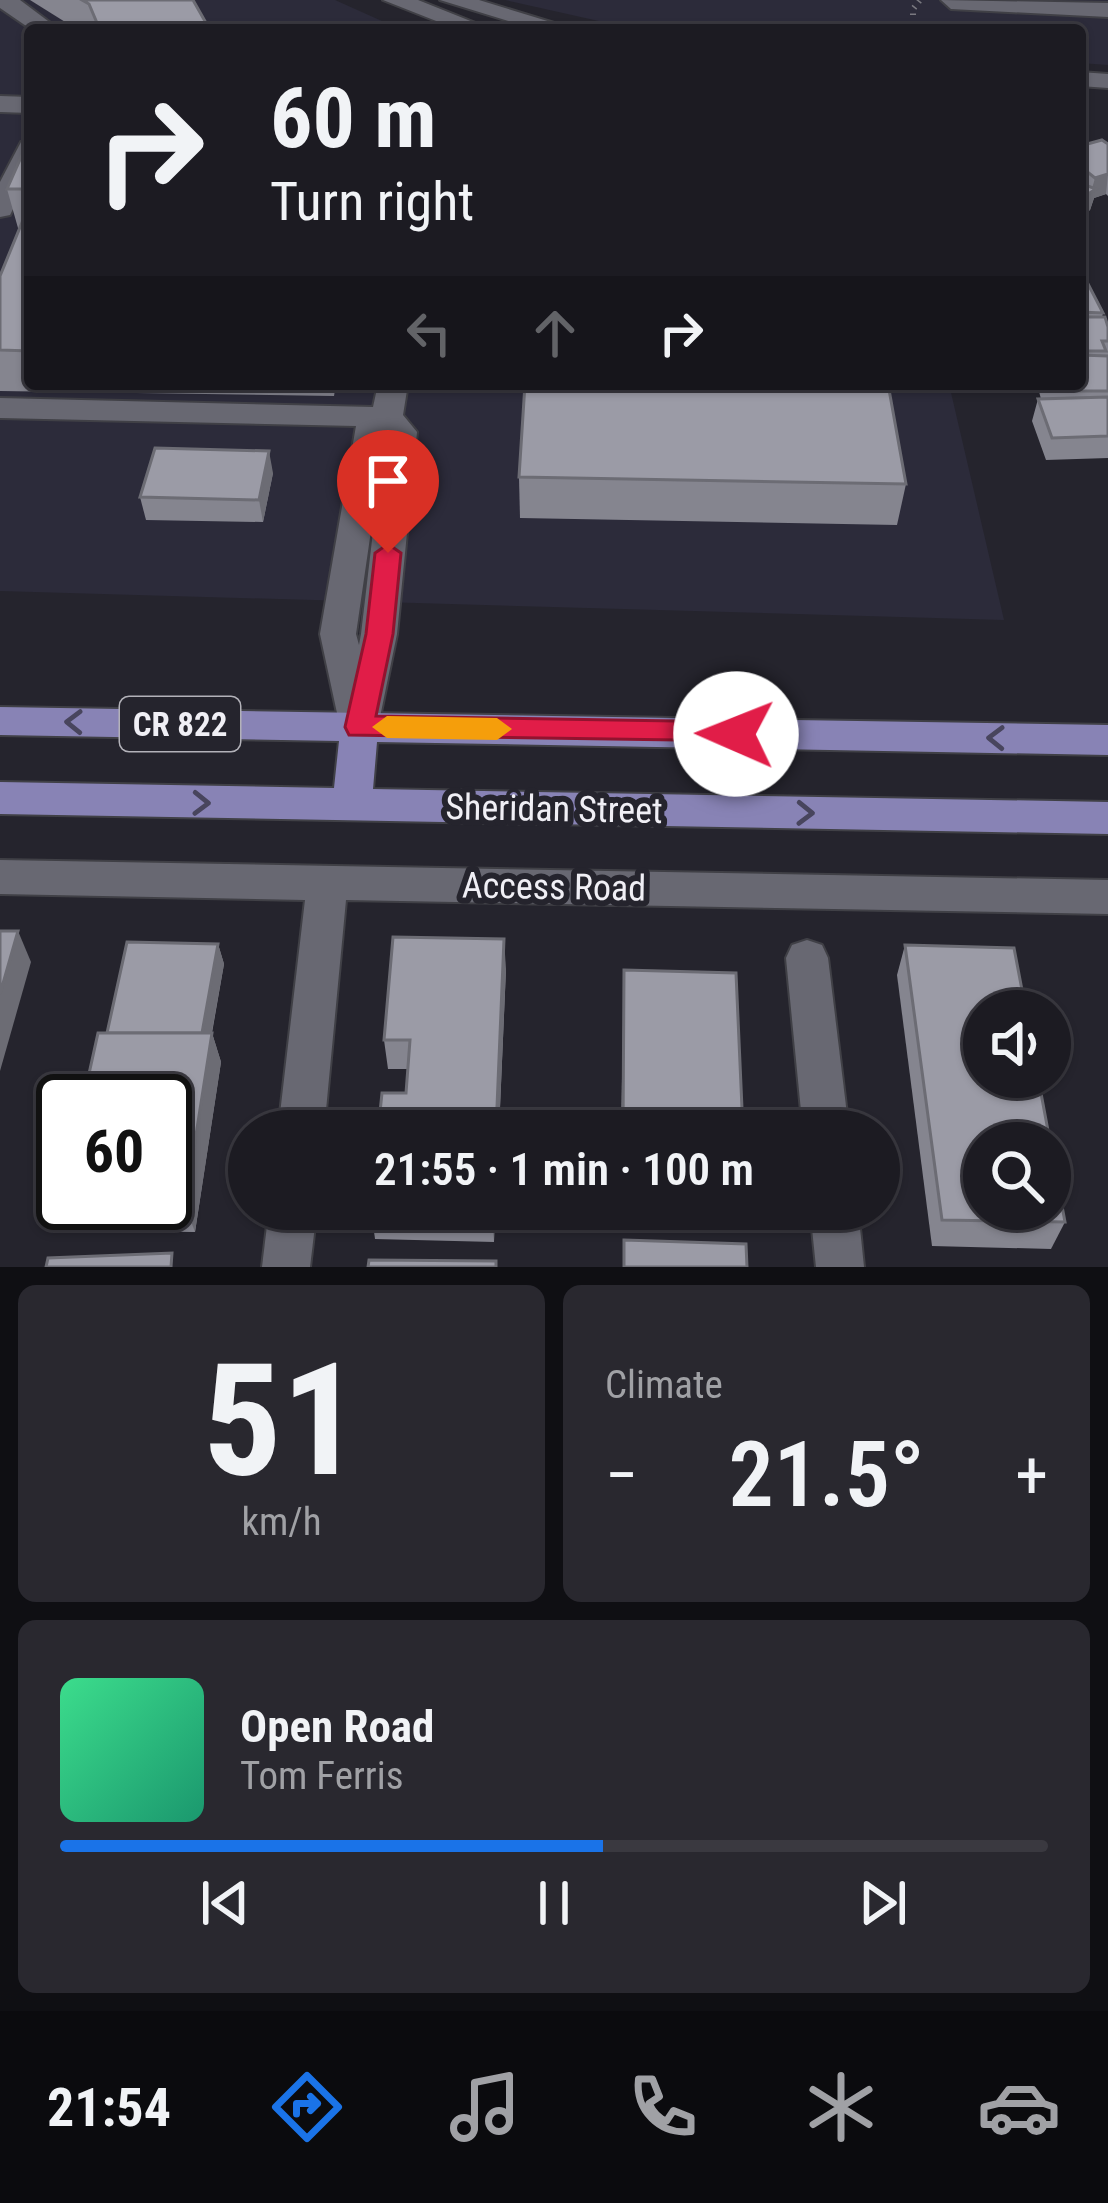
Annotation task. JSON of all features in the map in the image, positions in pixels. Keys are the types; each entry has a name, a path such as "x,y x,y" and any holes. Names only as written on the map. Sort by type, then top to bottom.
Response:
{"main road":[{"name":"CR 822","path":"0,721 1108,740"},
{"path":"352,806 359,727"},
{"name":"Sheridan Street","path":"0,798 1108,818"}],"street":[{"path":"4,0 39,24"},
{"path":"395,0 465,24"},
{"path":"452,0 542,24"},
{"path":"953,1 1108,10"},
{"path":"0,209 24,160"},
{"path":"0,408 390,401 400,431 379,634 359,727"},
{"name":"Access Road","path":"0,877 1108,897"},
{"path":"303,1110 327,883"},
{"path":"807,958 824,1110"},
{"path":"286,1267 290,1230"},
{"path":"836,1230 840,1267"}],"shaded area":[{"path":"0,0 335,0 389,24 24,24 24,390 950,390 1004,620 0,591"},
{"path":"505,0 1108,0 1108,65 1086,63 1086,24 612,24"}],"building":[{"path":"82,0 193,0 207,24 97,24 89,4"},
{"path":"1102,140 1108,144 1108,174 1095,178 1086,171 1086,144"},
{"path":"24,151 24,189 7,189"},
{"path":"24,218 24,351 0,350 0,276"},
{"path":"1086,280 1103,313 1086,312"},
{"path":"1086,317 1105,317 1108,341 1102,341 1106,351 1086,351"},
{"path":"1086,355 1108,356 1108,391 1051,391 1086,390"},
{"path":"525,390 889,390 906,484 519,477"},
{"path":"1108,397 1108,436 1052,438 1038,399"},
{"path":"155,448 269,451 259,500 140,497"},
{"path":"0,931 18,931 0,994"},
{"path":"393,937 504,939 497,1110 380,1110 382,1093 406,1093 410,1040 384,1040"},
{"path":"127,942 218,944 202,1033 107,1033"},
{"path":"905,945 1014,948 1022,990 963,990 963,1098 1042,1098 1046,1122 963,1122 963,1220 942,1220"},
{"path":"624,970 736,973 742,1110 623,1110"},
{"path":"98,1033 212,1033 192,1160 192,1074 89,1074"},
{"path":"624,1240 746,1244 747,1267 624,1267"},
{"path":"172,1253 171,1267 46,1267 48,1258"},
{"path":"369,1260 496,1261 496,1267 368,1267"}],"slow traffic":[{"path":"387,727 497,729"}],"route":[{"path":"388,553 379,634 359,727 736,734"}]}
